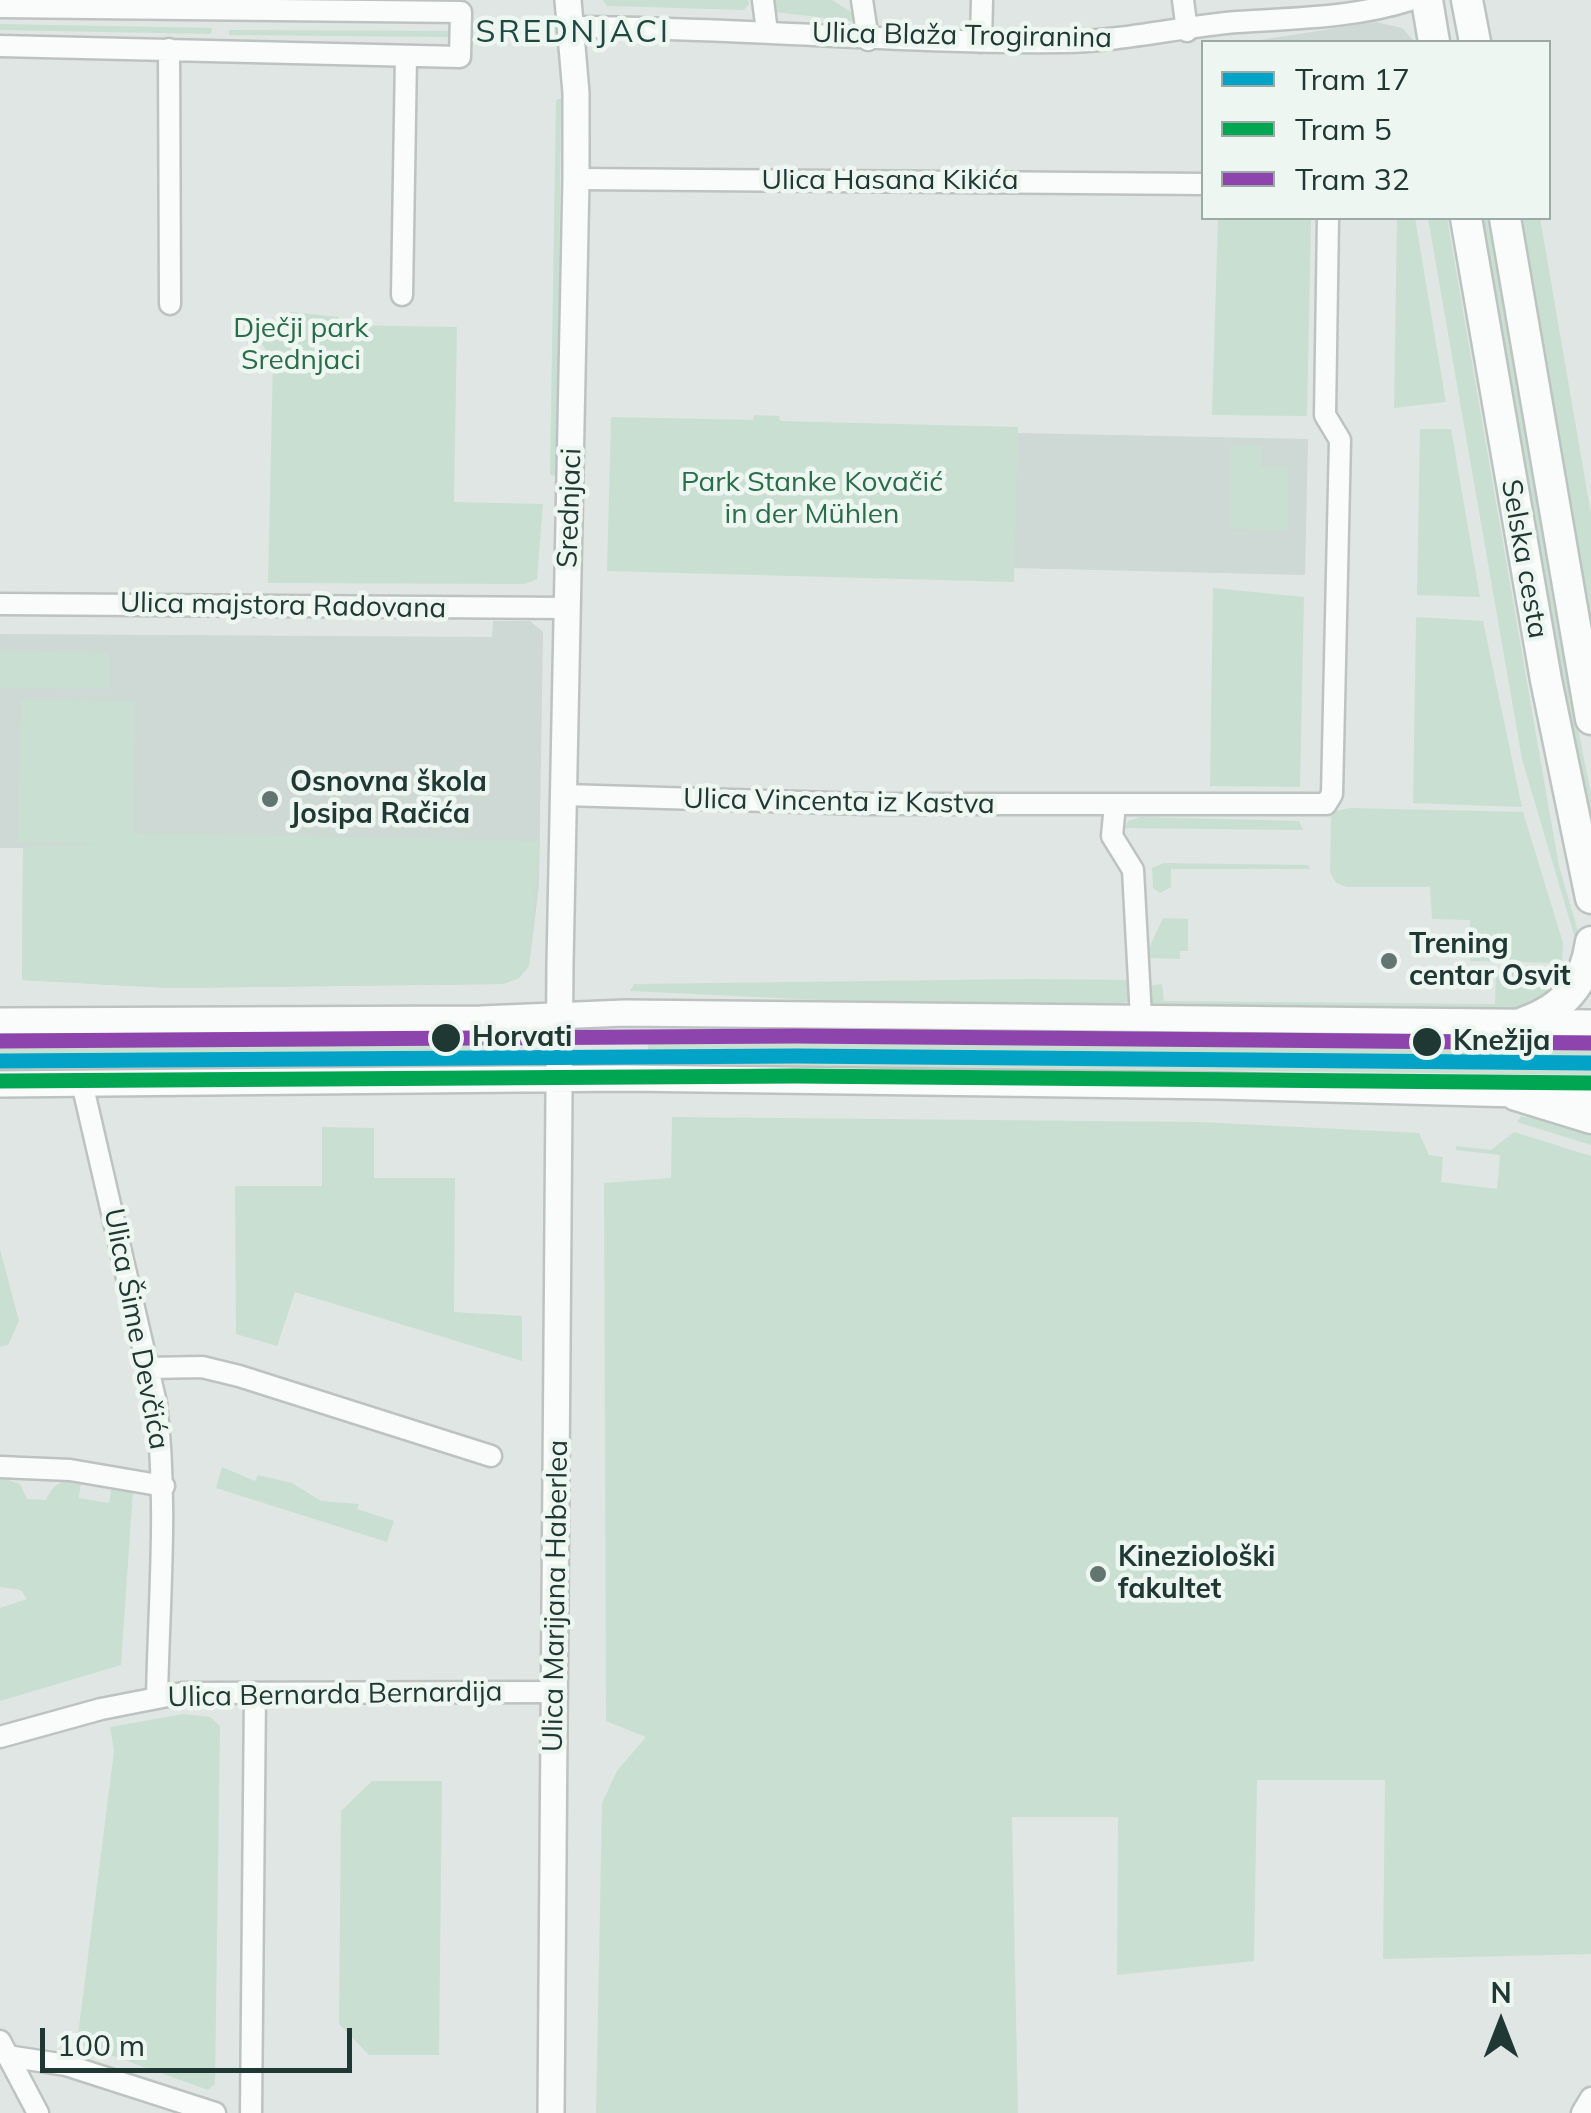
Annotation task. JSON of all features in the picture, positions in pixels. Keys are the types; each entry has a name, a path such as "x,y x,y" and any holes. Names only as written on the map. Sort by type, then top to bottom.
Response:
{"main road":[{"path":"1426,0 1434,40"},
{"path":"1468,0 1475,40"},
{"name":"Selska cesta","path":"1466,220 1546,680 1591,898"},
{"name":"Selska cesta","path":"1505,220 1591,719"},
{"path":"1524,1022 1552,1010 1570,996 1585,970 1591,942"},
{"path":"1516,1095 1591,1118"}],"street":[{"name":"Srednjaci","path":"560,1016 576,178 568,0"},
{"path":"763,0 766,32"},
{"path":"862,0 868,40"},
{"path":"980,42 982,0"},
{"path":"1183,0 1187,31"},
{"name":"Ulica Blaža Trogiranina","path":"571,27 766,32 868,40 1068,42 1187,31 1234,22 1322,19 1410,0"},
{"path":"0,8 461,12 460,57 0,46"},
{"path":"169,49 170,304"},
{"path":"402,295 406,56"},
{"name":"Ulica Hasana Kikića","path":"576,178 1201,184"},
{"name":"Ulica Vincenta iz Kastva","path":"564,795 800,803 1326,804 1332,794 1338,644 1340,440 1325,415 1328,220"},
{"name":"Ulica majstora Radovana","path":"0,604 566,608"},
{"path":"1115,804 1112,836 1130,862 1137,906 1141,1018"},
{"path":"0,1021 560,1016 1591,1023"},
{"name":"Ulica Marijana Haberlea","path":"551,2113 560,1016"},
{"path":"0,1084 561,1080 1218,1086 1591,1096"},
{"name":"Ulica Šime Devčića","path":"82,1083 147,1368 164,1486 157,1697"},
{"path":"147,1368 202,1367 240,1376 491,1456"},
{"path":"0,1467 70,1470 164,1486"},
{"path":"250,2113 256,1692"},
{"name":"Ulica Bernarda Bernardija","path":"0,1737 157,1697 256,1692 556,1692"},
{"path":"4,2048 38,2113"},
{"path":"4,2048 215,2113"},
{"path":"1582,2113 1591,2098"}],"shaded area":[{"path":"1376,22 1402,28 1413,40 1260,40"},
{"path":"1016,433 1308,439 1305,575 1013,568"},
{"name":"Osnovna škola Josipa Račića","path":"493,621 530,621 543,632 539,885 529,966 519,978 503,984 169,988 22,980 23,848 0,848 0,634 492,637"}],"green space":[{"path":"603,0 748,0 749,4 744,10 607,6"},
{"path":"772,0 832,0 859,17 858,22 776,12"},
{"path":"0,24 212,28 211,34 0,30"},
{"path":"229,30 449,31 449,37 229,35"},
{"path":"561,98 557,476 550,475 556,100"},
{"path":"1218,220 1311,220 1307,416 1212,415"},
{"path":"1397,220 1415,220 1446,402 1394,408"},
{"path":"1428,220 1447,220 1559,866 1580,938 1579,952 1522,759"},
{"path":"1480,220 1488,220 1552,595 1591,794 1591,822 1550,619"},
{"path":"1520,220 1540,220 1591,514 1591,622"},
{"name":"Dječji park Srednjaci","path":"291,312 339,317 338,325 457,327 454,502 543,504 537,579 525,584 268,583 273,359 261,343 275,323"},
{"name":"Park Stanke Kovačić in der Mühlen","path":"754,415 779,416 780,421 1018,427 1014,582 607,571 611,417 753,420"},
{"path":"1420,429 1451,429 1480,597 1417,595"},
{"path":"1231,445 1261,446 1261,467 1288,467 1288,530 1231,529"},
{"path":"1213,588 1304,597 1300,787 1210,786"},
{"path":"1416,617 1483,621 1522,807 1413,803"},
{"path":"0,651 109,653 109,689 0,688"},
{"path":"21,700 135,701 133,833 540,841 529,966 519,978 503,984 169,988 22,980 23,847 103,844 18,842"},
{"path":"1350,808 1523,812 1563,943 1562,963 1470,961 1470,920 1432,919 1430,887 1347,887 1336,883 1330,872 1331,812"},
{"path":"1141,817 1299,821 1303,830 1125,828 1128,821"},
{"path":"1164,863 1308,865 1310,869 1171,869 1171,887 1160,893 1153,888 1152,868"},
{"path":"1163,918 1188,919 1188,951 1180,951 1180,959 1150,958 1149,948"},
{"path":"1496,972 1545,975 1566,989 1533,1010 1158,1007 1150,1001 1149,986 1162,984 1164,1001 1495,1004"},
{"path":"1127,980 1138,986 1135,997 1118,1007 883,1003 630,991 634,984"},
{"path":"648,1032 1591,1036 1591,1075 958,1067 648,1069"},
{"path":"478,1033 478,1066 0,1071 0,1034"},
{"path":"1521,1116 1591,1129 1591,1145 1517,1122"},
{"name":"Kineziološki fakultet","path":"672,1117 1198,1122 1419,1133 1429,1155 1443,1157 1441,1182 1497,1189 1500,1155 1456,1150 1456,1146 1491,1150 1514,1132 1591,1156 1591,1954 1383,1959 1385,1780 1257,1780 1254,1961 1117,1975 1118,1817 1012,1817 1018,2113 596,2113 602,1803 617,1771 646,1737 606,1721 604,1183 671,1178"},
{"path":"322,1127 374,1128 374,1178 455,1178 454,1312 522,1316 522,1361 295,1292 277,1346 236,1334 235,1186 322,1186"},
{"path":"0,1249 19,1321 8,1345 0,1347"},
{"path":"222,1467 255,1481 258,1475 292,1483 321,1501 359,1504 357,1509 394,1521 387,1542 216,1488"},
{"path":"0,1477 20,1484 27,1499 46,1500 56,1486 69,1480 81,1480 79,1498 109,1503 112,1486 133,1490 121,1665 0,1701 0,1608 27,1599 21,1590 0,1587"},
{"path":"183,1714 210,1717 220,1726 215,2084 208,2090 77,2043 114,1751 110,1727"},
{"path":"372,1781 442,1781 439,2055 369,2055 339,2024 341,1811"}],"tram line":[{"name":"32","path":"0,1041 796,1036 1591,1043"},
{"name":"17","path":"0,1061 796,1056 1591,1063"},
{"name":"5","path":"0,1081 796,1076 1591,1083"}],"place":[{"name":"Osnovna škola Josipa Račića","path":"270,799"},
{"name":"Trening centar Osvit","path":"1389,961"},
{"name":"Horvati","path":"446,1038"},
{"name":"Knežija","path":"1427,1042"},
{"name":"Kineziološki fakultet","path":"1098,1574"}],"district":[{"name":"SREDNJACI","path":"573,32"}]}
